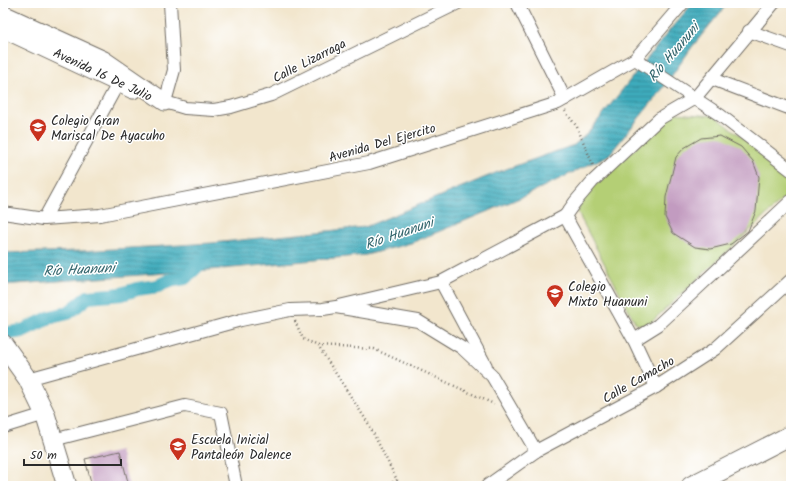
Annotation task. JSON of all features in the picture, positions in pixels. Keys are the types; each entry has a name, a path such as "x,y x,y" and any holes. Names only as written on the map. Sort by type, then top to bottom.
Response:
{"main road":[{"path":"3,344 28,379 45,414 68,486"},
{"path":"700,484 791,435"}],"street":[{"path":"165,102 174,70 170,3"},
{"name":"Calle Lizarraga","path":"165,102 186,108 214,110 231,108 271,95 458,3"},
{"path":"518,3 561,101"},
{"name":"Avenida Del Ejercito","path":"3,213 44,219 100,215 369,163 561,101 638,61 683,3"},
{"path":"28,379 241,320 290,310 336,307 441,282 566,216 574,202 592,182 659,119 695,98 774,3"},
{"name":"Avenida 16 De Julio","path":"3,14 104,60 120,78"},
{"name":"Avenida 16 De Julio","path":"3,29 120,78 165,102"},
{"path":"749,32 791,46"},
{"path":"638,61 672,85 695,98 791,170"},
{"path":"44,219 120,78"},
{"path":"712,78 791,109"},
{"path":"634,340 658,325 791,201"},
{"path":"566,216 634,340 656,387"},
{"name":"Calle Camacho","path":"487,486 500,482 536,451 656,387 715,349 791,280"},
{"path":"441,282 492,376 536,451"},
{"path":"336,307 418,321 462,348 492,376"},
{"path":"53,440 184,406 221,413 236,486"},
{"path":"3,427 45,414"}],"path":[{"path":"561,101 577,127 593,163"},
{"path":"290,310 303,339 318,346 374,349 514,413"},
{"path":"318,346 368,423 397,480 386,486"}],"green space":[{"path":"674,113 715,116 791,175 791,192 647,326 636,324 578,213 581,198"}],"water":[{"name":"Río Huanuni","path":"693,3 728,3 692,47 661,91 609,155 520,198 411,243 366,255 222,269 3,285 3,253 81,251 212,243 365,227 498,172 574,145 588,133 672,27"}],"building":[{"path":"720,136 741,147 753,161 759,177 756,211 748,231 731,244 710,249 695,247 673,233 665,217 666,197 676,157 684,148 701,138"},
{"path":"120,451 129,486 92,486 85,459"}],"waterway":[{"path":"3,334 22,331 51,317 68,313 88,297 122,294 137,289 158,286 168,281 185,278 206,258"}],"place":[{"name":"Colegio Gran Mariscal De Ayacuho","path":"38,142"},
{"name":"Colegio Mixto Huanuni","path":"555,308"},
{"name":"Escuela Inicial Pantaleón Dalence","path":"178,461"}]}
